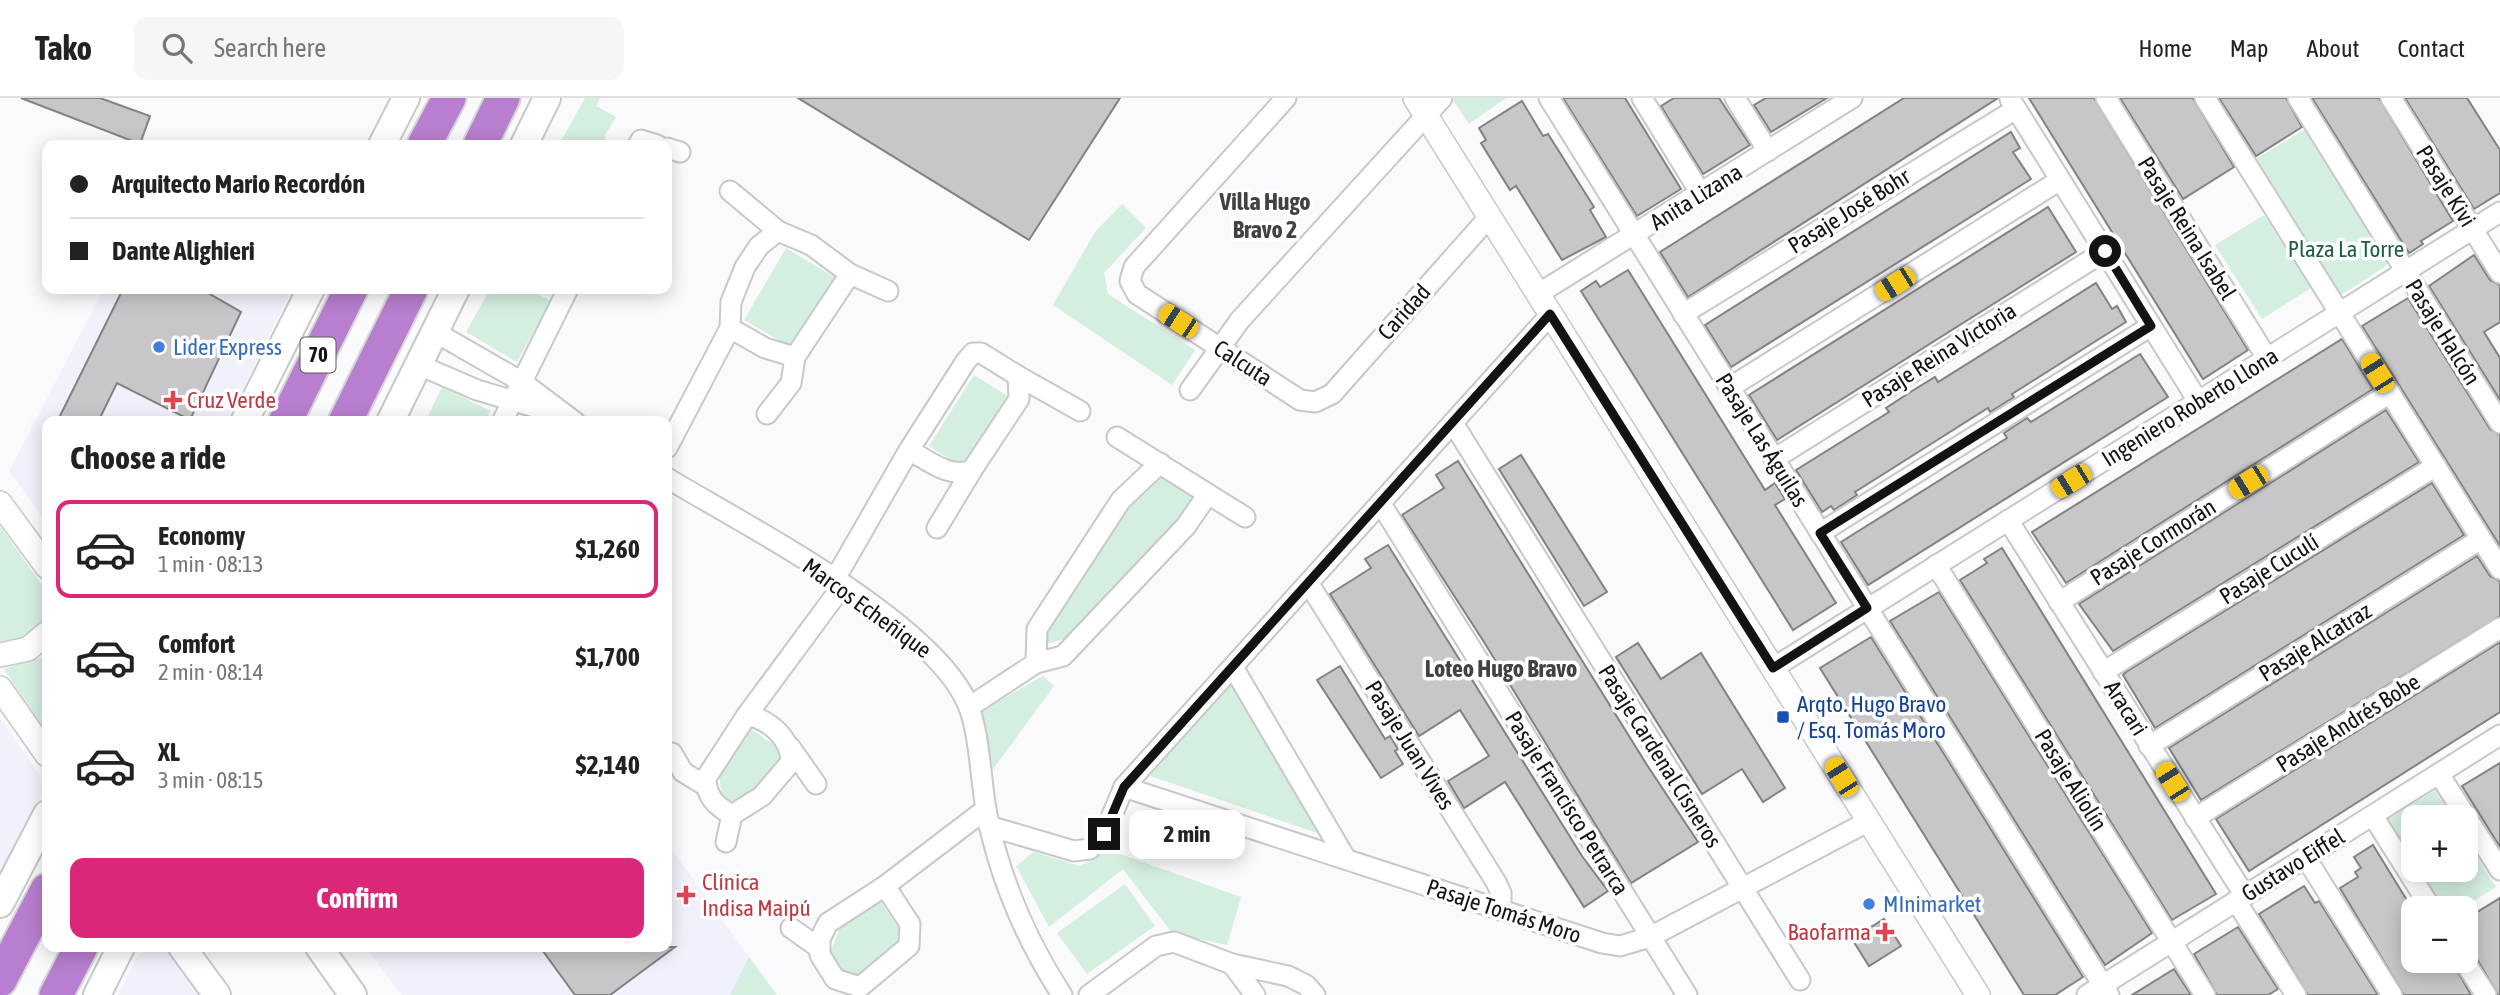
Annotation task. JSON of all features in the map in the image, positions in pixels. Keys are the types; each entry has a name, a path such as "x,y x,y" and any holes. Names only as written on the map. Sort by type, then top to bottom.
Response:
{"highway":[{"path":"427,140 449,98"},
{"name":"70","path":"288,416 349,294"},
{"name":"70","path":"348,416 409,294"},
{"path":"0,980 42,900"},
{"path":"57,995 78,952"}],"main road":[{"path":"385,140 406,98"},
{"path":"526,140 547,98"},
{"path":"247,416 308,294"},
{"path":"393,416 454,294"},
{"path":"0,904 42,824"},
{"path":"97,995 118,952"},
{"path":"186,952 217,995"},
{"path":"323,952 353,995"}],"street":[{"name":"Calcuta","path":"1286,98 1135,267 1130,281 1137,294 1300,400 1315,402"},
{"path":"1190,390 1240,320 1421,107 1442,98"},
{"name":"Pasaje Las Águilas","path":"1549,98 1867,608 2099,992"},
{"path":"1642,98 1700,194"},
{"path":"1735,98 1768,151"},
{"name":"Anita Lizana","path":"1104,834 1124,787 1454,423 1544,304 1634,235 1768,151 1832,103 1853,98"},
{"name":"Pasaje Reina Isabel","path":"2106,98 2267,358"},
{"path":"2205,98 2500,569"},
{"name":"Pasaje Halcón","path":"2298,98 2500,423"},
{"name":"Pasaje Kivi","path":"2391,98 2500,273"},
{"path":"2012,103 2198,401"},
{"name":"Pasaje José Bohr","path":"1683,314 2012,103"},
{"path":"1421,107 1978,995"},
{"path":"1730,388 2060,180"},
{"path":"730,191 778,231 811,245 850,274 888,291"},
{"name":"Ingeniero Roberto Llona","path":"1773,668 2500,212"},
{"name":"Caridad","path":"1315,402 1332,394 1490,216"},
{"path":"672,438 730,328 731,302 745,267 759,246 778,231"},
{"name":"Pasaje Reina Victoria","path":"1774,459 2105,251"},
{"path":"766,414 791,383 795,357 850,274"},
{"path":"505,416 566,294"},
{"path":"1820,533 2151,326"},
{"path":"730,328 765,348 795,357"},
{"path":"435,332 523,382 567,416"},
{"path":"706,786 710,771 839,582 909,450 973,353 981,353 1080,411"},
{"path":"419,365 477,390 560,416"},
{"path":"937,528 1019,399 1018,376"},
{"name":"Pasaje Cormorán","path":"2059,602 2390,393"},
{"name":"Pasaje Cardenal Cisneros","path":"1454,423 1800,980"},
{"path":"1117,436 1245,517"},
{"path":"909,450 952,473 961,474 972,470"},
{"path":"1036,663 1037,629 1121,500 1160,463"},
{"name":"Pasaje Cuculí","path":"2103,672 2435,466"},
{"name":"Marcos Echeñique","path":"672,481 839,582 929,651 950,675 969,707 988,818 1018,915 1062,995"},
{"path":"969,707 1036,663 1063,656 1186,526 1208,494"},
{"path":"0,503 42,560"},
{"name":"Pasaje Francisco Petrarca","path":"1381,504 1687,995"},
{"name":"Aracari","path":"2008,520 2195,818 2296,995"},
{"name":"Pasaje Alcatraz","path":"2149,746 2482,539"},
{"name":"Pasaje Aliolín","path":"1936,565 2205,995"},
{"name":"Pasaje Juan Vives","path":"1308,584 1496,882 1501,893 1501,910"},
{"name":"Pasaje Andrés Bobe","path":"2195,818 2500,628"},
{"path":"0,655 27,649 42,637"},
{"path":"1233,667 1346,859"},
{"path":"0,688 42,748"},
{"path":"747,715 757,718 780,734 816,784"},
{"name":"Gustavo Eiffel","path":"2099,992 2172,942 2500,736"},
{"path":"726,842 732,815 762,796 789,768 790,747"},
{"path":"672,755 683,772 706,786 714,803 732,815"},
{"path":"2439,774 2500,870"},
{"name":"Pasaje Tomás Moro","path":"1124,787 1613,945 1628,944 1650,937 1869,821"},
{"path":"2373,816 2423,896"},
{"path":"818,948 828,923 988,818 1074,851 1090,849"},
{"path":"2306,858 2392,995"},
{"path":"791,928 818,948 828,972 851,991 863,986 909,946 910,924 885,886"},
{"path":"1089,995 1164,943 1191,947 1232,964 1288,976 1301,982 1315,995"},
{"path":"1232,964 1255,995"},
{"path":"2472,973 2486,995"}],"shaded area":[{"path":"101,294 290,294 230,416 42,416 42,516 9,471"},
{"path":"0,718 42,779 42,796 0,879"},
{"name":"Clínica Indisa Maipú","path":"672,850 749,957 730,995 401,995 370,952 672,952"},
{"path":"144,952 168,952 199,995 118,995 138,955"}],"green space":[{"path":"585,98 600,98 596,106 616,117 605,135 606,140 562,140"},
{"path":"1506,98 1469,124 1453,100"},
{"name":"Plaza La Torre","path":"2309,127 2389,254 2386,266 2341,295 2333,293 2252,161"},
{"path":"1122,204 1146,228 1104,273 1108,294 1195,350 1172,385 1053,305 1095,232"},
{"path":"2264,215 2311,288 2262,319 2215,245"},
{"path":"786,248 836,278 794,349 744,320"},
{"path":"487,294 538,294 551,301 517,362 466,332"},
{"path":"974,375 1009,397 964,468 929,446"},
{"path":"442,387 491,411 488,416 428,416"},
{"path":"1160,473 1194,495 1180,520 1064,639 1047,644 1045,629 1126,506"},
{"path":"0,526 42,585 42,622 30,639 0,641"},
{"path":"42,658 42,726 4,669"},
{"path":"1043,676 1054,686 991,772 978,713"},
{"path":"1228,682 1326,836 1150,776"},
{"path":"748,727 780,749 782,763 737,802 722,800 719,773"},
{"path":"2435,790 2444,805 2411,805"},
{"path":"2401,811 2401,850 2384,822"},
{"path":"1109,850 1241,897 1227,945 1172,933 1123,869 1049,927 1016,866 1034,852 1080,866"},
{"path":"2478,858 2496,887 2478,898 2478,896 2430,896 2421,882 2478,882"},
{"path":"1125,884 1155,926 1087,974 1057,933"},
{"path":"879,899 902,933 897,953 864,979 838,971 831,951 841,925"},
{"path":"749,957 777,995 730,995"}],"building":[{"path":"21,98 100,98 150,116 141,140 130,140"},
{"path":"798,98 1120,98 1029,240"},
{"path":"1563,98 1625,98 1681,189 1637,216"},
{"path":"1674,98 1719,98 1750,145 1703,174 1661,106"},
{"path":"1766,98 1827,98 1771,132 1754,105"},
{"path":"1904,98 1998,98 1688,297 1660,252"},
{"path":"2029,98 2094,98 2248,350 2203,379"},
{"path":"2120,98 2193,98 2234,167 2183,199"},
{"path":"2219,98 2286,98 2302,127 2256,156"},
{"path":"2312,98 2379,98 2453,221 2421,241 2423,244 2409,253"},
{"path":"2405,98 2467,98 2500,150 2500,193 2474,209"},
{"path":"1522,101 1543,136 1548,134 1594,207 1590,210 1606,237 1562,260 1516,186 1510,190 1481,143 1486,140 1479,128"},
{"path":"2011,132 2020,148 2013,152 2031,179 1731,367 1705,325"},
{"path":"2048,207 2076,252 1777,440 1749,395"},
{"path":"2474,255 2490,280 2500,285 2500,322 2484,332 2500,358 2500,400 2429,286"},
{"path":"1628,270 1765,490 1775,483 1785,499 1775,505 1836,603 1793,630 1581,291 1596,281 1600,287"},
{"path":"2096,283 2112,309 2117,306 2126,322 2012,394 2014,397 1990,412 1988,408 1855,492 1857,495 1834,510 1831,506 1822,512 1796,470 1889,412 1886,408 1912,391 1935,377 1938,382"},
{"name":"Lider Express","path":"121,294 210,294 241,312 192,416 182,416 117,383 101,416 60,416"},
{"path":"2408,298 2490,429 2500,435 2500,546 2362,326"},
{"path":"2342,339 2373,389 2066,583 2032,532"},
{"path":"2140,354 2168,397 1868,585 1841,542 2007,438 2004,433 2027,418 2031,422"},
{"path":"2386,410 2419,462 2113,651 2079,604"},
{"path":"1521,455 1607,592 1584,606 1499,469"},
{"path":"1458,461 1647,765 1698,842 1631,883 1484,642 1402,515 1444,488 1436,475"},
{"path":"2432,483 2464,535 2155,728 2123,675 2126,672"},
{"path":"1388,545 1582,856 1608,891 1584,907 1505,782 1464,808 1448,781 1489,756 1460,710 1419,736 1330,594 1371,568 1365,559"},
{"path":"2002,548 2216,894 2172,920 1960,580 1987,563 1984,559"},
{"path":"2477,556 2490,576 2500,581 2500,616 2201,800 2169,748"},
{"path":"1939,592 2152,933 2105,965 1890,621"},
{"path":"1871,637 2083,977 2055,995 2024,995 1820,668"},
{"path":"2500,642 2500,712 2249,871 2216,819"},
{"path":"1638,643 1661,679 1701,653 1785,788 1763,802 1742,769 1702,794 1616,657"},
{"path":"1340,666 1385,739 1390,736 1398,749 1395,751 1403,764 1381,778 1317,680"},
{"path":"2500,763 2500,847 2478,812 2478,805 2474,805 2462,786"},
{"path":"2373,845 2404,896 2401,896 2401,973 2459,973 2471,995 2404,995 2340,888 2358,877 2355,872 2361,868 2354,857"},
{"path":"2304,886 2315,903 2319,901 2378,995 2308,995 2259,914"},
{"path":"2500,898 2500,995 2478,961 2478,912"},
{"path":"1884,919 1901,946 1869,966 1852,939"},
{"path":"2238,927 2278,989 2268,995 2217,995 2194,954"},
{"path":"544,952 668,952 610,995 575,995"},
{"path":"2174,969 2191,995 2132,995"}],"place":[{"name":"Lider Express","path":"159,347"},
{"name":"Cruz Verde","path":"173,400"},
{"name":"Arqto. Hugo Bravo / Esq. Tomás Moro","path":"1783,717"},
{"name":"Clínica Indisa Maipú","path":"686,895"},
{"name":"MInimarket","path":"1869,904"},
{"name":"Baofarma","path":"1885,932"}],"district":[{"name":"Villa Hugo Bravo 2","path":"1265,216"},
{"name":"Loteo Hugo Bravo","path":"1501,669"}],"route":[{"path":"1104,834 1124,787 1550,314 1773,668 1867,608 1820,533 2151,326 2105,251"}]}
